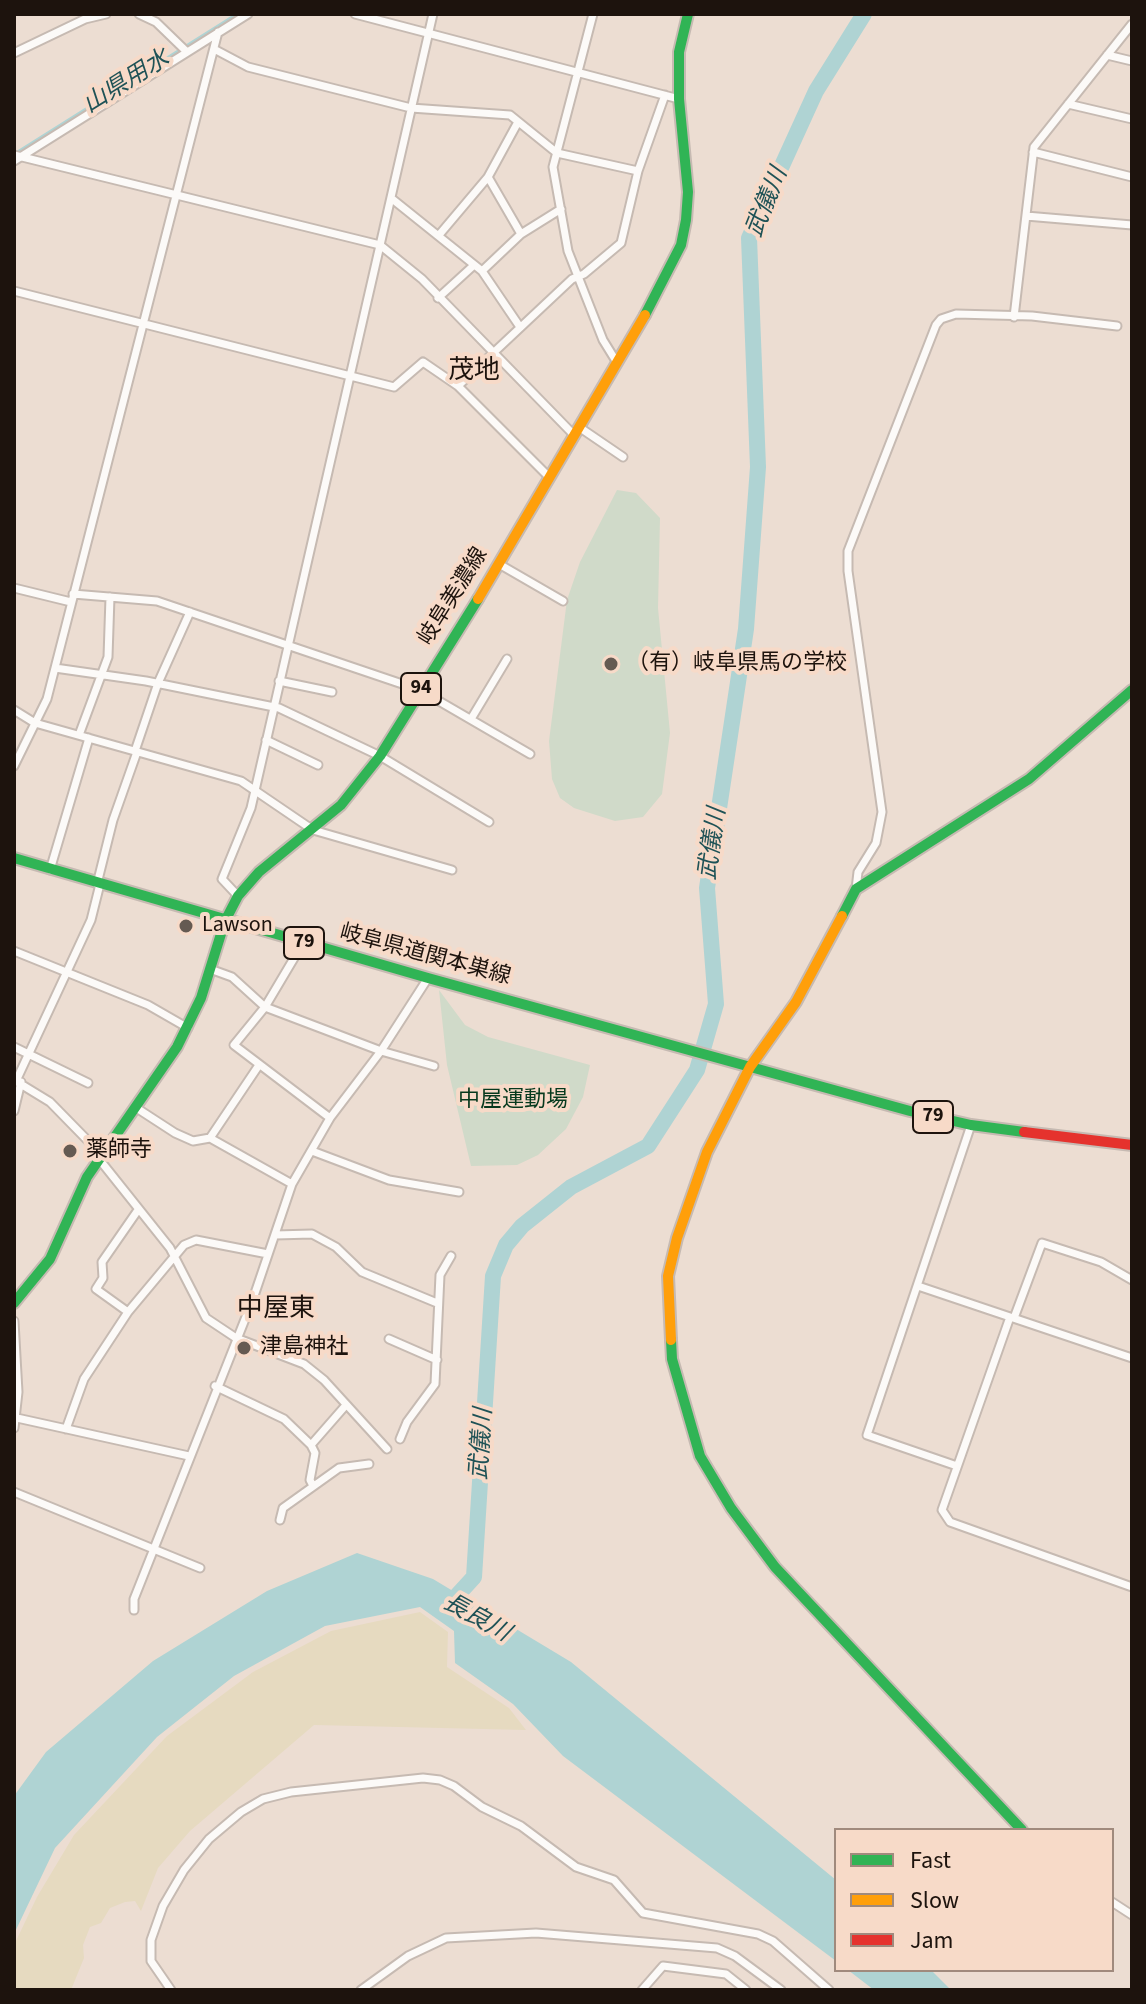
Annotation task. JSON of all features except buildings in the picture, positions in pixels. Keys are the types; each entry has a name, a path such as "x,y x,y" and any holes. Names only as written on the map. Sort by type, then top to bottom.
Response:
{"main road":[{"name":"岐阜美濃線","path":"15,1297 50,1259 77,1196 99,1159 188,1028 225,921 238,896 259,872 313,830 355,789 380,756 499,564 665,281 681,245 688,192 679,99 679,52 688,14"},
{"path":"1020,1828 775,1567 731,1508 700,1456 672,1359 668,1276 677,1238 707,1152 745,1066 796,1002 856,889 1029,779 1132,690"},
{"name":"岐阜県道関本巣線","path":"14,858 225,921 745,1066"},
{"name":"79","path":"745,1066 971,1125 1132,1145"}],"street":[{"path":"14,53 85,19 106,14"},
{"path":"139,14 156,22 186,52"},
{"path":"17,158 248,14"},
{"path":"355,14 679,99"},
{"path":"238,896 222,879 251,808 433,14"},
{"path":"593,14 553,167 568,251 603,340 616,361"},
{"path":"1014,317 1033,152 1132,24"},
{"path":"14,766 35,723 55,668 218,32"},
{"path":"214,49 248,67 411,108 510,115 557,153 638,171"},
{"path":"1107,55 1132,61"},
{"path":"458,386 578,276 621,243 638,171 665,95"},
{"path":"1068,104 1132,119"},
{"path":"439,235 488,177 518,122"},
{"path":"1033,152 1132,177"},
{"path":"17,158 380,245 422,279 492,353 575,430 623,457"},
{"path":"488,177 521,234"},
{"path":"391,198 482,271 520,327"},
{"path":"482,271 521,234 561,209"},
{"path":"1026,216 1132,225"},
{"path":"438,298 473,266"},
{"path":"14,291 394,387 400,386 418,363 423,362 458,386 548,476"},
{"path":"856,889 858,872 876,843 882,812 848,571 851,539 941,319 956,314 1110,323 1117,326"},
{"path":"499,564 563,601"},
{"path":"14,588 72,598 157,601 420,690 530,754"},
{"path":"79,735 108,657 110,597"},
{"path":"14,1111 17,1081 91,920 113,820 158,683 190,612"},
{"path":"471,719 507,659"},
{"path":"55,668 158,683 274,706 380,756 489,822"},
{"path":"279,681 332,692"},
{"path":"14,710 35,723 255,788 313,830 452,870"},
{"path":"50,870 89,738"},
{"path":"266,740 318,765"},
{"path":"303,943 265,1007 234,1045 330,1118"},
{"path":"14,951 148,1005 188,1028"},
{"path":"210,969 232,977 265,1007 381,1051 434,1066"},
{"path":"134,1610 134,1599 268,1254 292,1184 330,1118 381,1051 428,978"},
{"path":"14,1047 88,1083"},
{"path":"210,1138 259,1065"},
{"path":"17,1081 50,1102 95,1148 99,1159 170,1248 199,1309 217,1328 304,1364 324,1380 387,1449"},
{"path":"135,1107 193,1141 210,1138 292,1184"},
{"path":"957,1466 867,1435 971,1125"},
{"path":"312,1151 389,1180 459,1192"},
{"path":"128,1312 96,1289 103,1278 102,1262 138,1210"},
{"path":"275,1235 312,1234 336,1247 362,1272 437,1303"},
{"path":"66,1429 84,1379 128,1312 190,1240 268,1254"},
{"path":"1132,1280 1101,1262 1042,1243 942,1510 950,1522 1132,1587"},
{"path":"400,1439 407,1422 435,1384 440,1275 451,1256"},
{"path":"918,1286 1132,1358"},
{"path":"14,1321 17,1418 14,1428"},
{"path":"389,1339 437,1360"},
{"path":"215,1386 284,1419 311,1445 315,1453 310,1480 313,1486"},
{"path":"311,1445 346,1405"},
{"path":"17,1418 189,1456"},
{"path":"280,1520 283,1508 339,1468 369,1464"},
{"path":"14,1492 153,1552 200,1568"},
{"path":"171,1990 151,1961 151,1940 163,1906 184,1870 209,1839 230,1821 263,1799 291,1792 423,1778 454,1786 482,1807 521,1826 576,1867 614,1880 643,1913 758,1934 773,1941 829,1990"},
{"path":"1114,1903 1132,1915"},
{"path":"361,1990 426,1945 446,1938 536,1933 717,1948 735,1956 781,1990"},
{"path":"642,1990 663,1966 726,1974 746,1990"}],"green space":[{"name":"（有）岐阜県馬の学校","path":"617,490 636,493 660,518 658,608 670,733 662,794 643,817 615,821 574,808 560,798 552,779 549,741 567,600 580,562"},
{"name":"中屋運動場","path":"439,990 465,1025 488,1037 590,1065 583,1097 566,1129 538,1155 517,1165 471,1166 447,1065"}],"sand":[{"path":"420,1612 448,1632 447,1667 509,1708 526,1730 314,1725 190,1831 158,1868 141,1911 135,1901 125,1902 110,1908 101,1923 90,1927 83,1945 84,1958 71,1990 14,1990 14,1945 37,1897 74,1835 167,1736 253,1672 331,1631"}],"water":[{"name":"長良川","path":"357,1553 433,1579 571,1662 834,1878 834,1959 563,1756 513,1704 455,1663 454,1631 420,1607 325,1626 234,1676 157,1737 55,1848 14,1934 14,1796 46,1752 153,1661 267,1591"},
{"path":"851,1972 933,1972 951,1990 874,1990"}],"waterway":[{"name":"山県用水","path":"16,153 237,14"},
{"name":"武儀川","path":"452,1601 474,1577 493,1276 506,1245 522,1226 571,1187 648,1146 697,1070 716,1004 707,888 746,629 758,467 749,238 816,91 864,14"}],"traffic: fast":[{"path":"645,315 681,245 686,220 688,192 679,99 679,52 688,14"},
{"path":"14,1303 50,1259 87,1177 177,1047 201,998 225,921 238,896 259,872 341,805 380,756 478,599"},
{"path":"842,916 856,889 1029,779 1132,690"},
{"path":"14,858 428,978 910,1111 971,1125 1024,1132"},
{"path":"671,1340 672,1359 700,1456 731,1508 775,1567 1020,1828"}],"traffic: slow":[{"path":"478,599 645,315"},
{"path":"671,1340 668,1276 677,1238 707,1152 750,1067 796,1002 842,916"}],"traffic: jam":[{"path":"1024,1132 1132,1145"}],"place":[{"name":"（有）岐阜県馬の学校","path":"611,664"},
{"name":"Lawson","path":"186,926"},
{"name":"薬師寺","path":"70,1151"},
{"name":"津島神社","path":"244,1348"}],"district":[{"name":"茂地","path":"474,372"},
{"name":"中屋東","path":"276,1310"}]}
